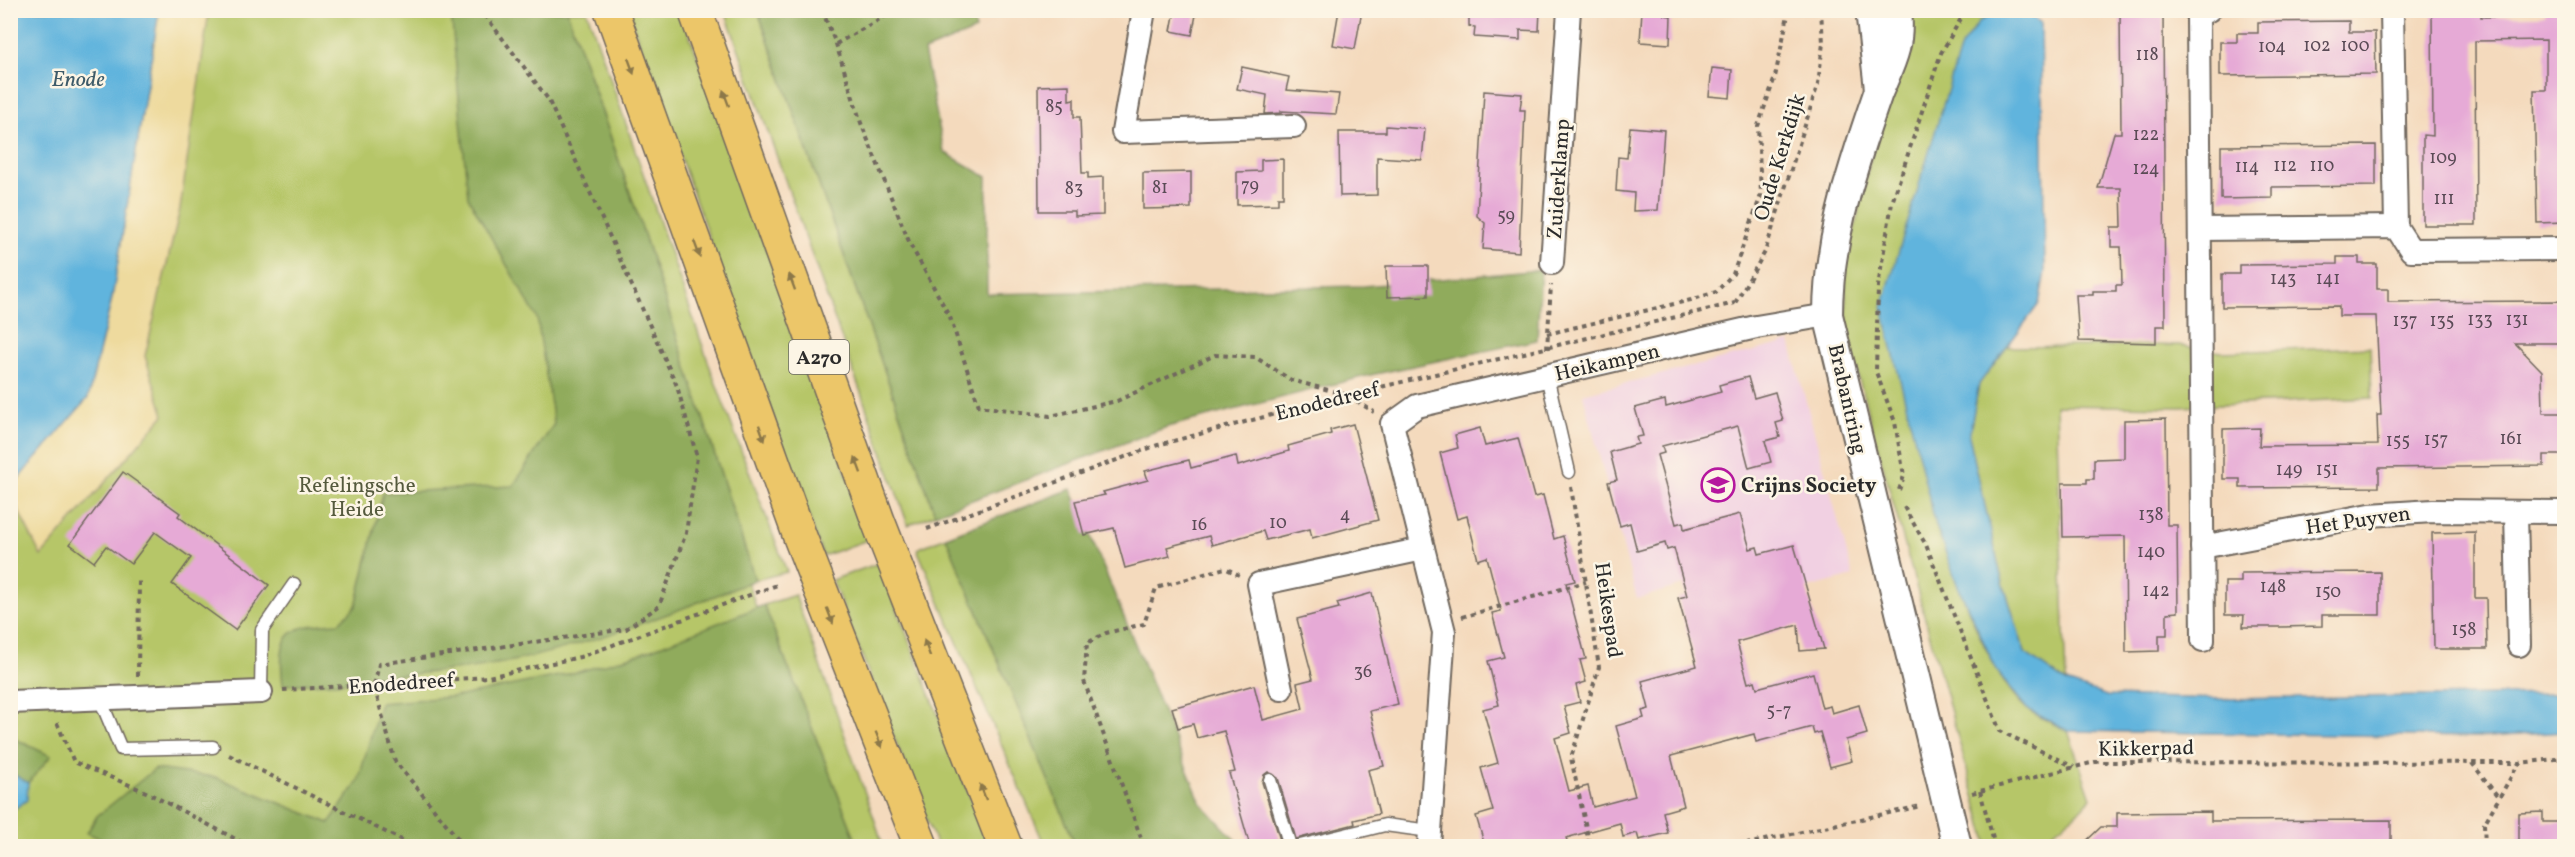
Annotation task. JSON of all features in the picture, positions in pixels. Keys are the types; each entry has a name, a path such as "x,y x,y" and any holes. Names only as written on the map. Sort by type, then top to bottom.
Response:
{"highway":[{"path":"611,10 800,537 921,846"},
{"name":"A270","path":"695,10 878,521 1005,846"}],"street":[{"path":"1144,10 1123,132 1294,126"},
{"name":"Zuiderklamp","path":"1552,263 1569,10"},
{"name":"Brabantring","path":"1870,10 1878,62 1879,91"},
{"name":"Brabantring","path":"1897,10 1897,51 1879,91 1854,165 1834,240 1828,274 1827,315 1957,846"},
{"path":"2203,640 2198,15 2209,10"},
{"path":"2392,10 2396,227 2411,250 2565,249"},
{"path":"2201,230 2396,227"},
{"name":"Heikampen","path":"1392,424 1418,406 1756,327 1827,315"},
{"path":"1392,424 1444,632 1429,839"},
{"name":"Het Puyven","path":"2202,547 2370,515 2433,511 2565,512"},
{"path":"2516,512 2519,645"},
{"path":"1281,688 1259,584 1423,549"},
{"path":"10,702 261,692"}],"lane":[{"path":"1547,376 1569,472"},
{"path":"261,692 262,630 294,584"},
{"path":"100,699 122,749 213,747"},
{"path":"1270,780 1290,846"},
{"path":"1300,846 1385,825 1429,839"}],"path":[{"path":"464,846 395,761 374,686 379,664 626,629 659,606 686,533 698,457 677,386 548,99 481,10"},
{"path":"822,10 836,44 861,123 896,204 910,244 951,317 979,406 1050,416 1117,401 1215,355 1255,357 1291,380 1347,395 1392,424"},
{"path":"836,44 896,10"},
{"path":"1547,334 1716,292 1733,274 1761,195 1758,126 1775,76 1789,10"},
{"name":"Oude Kerkdijk","path":"1735,303 1765,252 1818,84 1823,43 1821,10"},
{"path":"1897,496 1904,476 1895,422 1876,372 1878,286 1892,203 1941,53 1965,10"},
{"name":"Zuiderklamp","path":"1547,347 1552,263"},
{"name":"Enodedreef","path":"927,529 1158,445 1347,395 1735,303"},
{"name":"Heikespad","path":"1569,472 1599,667 1571,758 1590,846"},
{"path":"1903,506 1926,544 2000,731 2074,766"},
{"path":"1144,846 1084,681 1087,643 1106,633 1144,624 1156,588 1225,568 1259,584"},
{"path":"138,697 139,581"},
{"path":"1442,622 1586,582"},
{"name":"Enodedreef","path":"261,692 488,677 580,657 777,585"},
{"path":"46,701 74,762 146,792 249,846"},
{"path":"213,747 414,846"},
{"name":"Kikkerpad","path":"1737,846 1944,800 2095,762 2519,763 2565,758"},
{"path":"2472,763 2499,798"},
{"path":"2485,846 2484,824 2519,763"},
{"path":"1980,791 1995,846"}],"shaded area":[{"name":"Crijns Society","path":"1790,342 1853,576 1710,614 1699,580 1637,599 1583,394"}],"green space":[{"name":"Refelingsche Heide","path":"10,11 561,11 808,766 840,846 11,846"},
{"path":"451,11 567,11 640,222 755,580 608,635 517,660 465,669 377,677 376,681 283,685 282,654 284,643 289,635 307,626 339,623 356,606 383,493 513,486 554,424 537,318 468,197"},
{"path":"567,11 587,11 712,373 787,572 755,580 640,222"},
{"path":"628,11 681,11 870,539 823,556"},
{"path":"725,11 758,11 935,514 908,525"},
{"path":"758,11 971,11 976,30 924,51 944,152 987,177 987,294 1364,286 1541,270 1537,340 1366,376 1167,427 935,514"},
{"path":"1904,11 1998,11 1979,22 1936,526 1974,624 1999,674 2027,709 2068,731 2091,798 2075,815 2034,846 1988,846 1847,336 1845,271"},
{"path":"2179,345 2221,352 2370,347 2372,398 2179,407 2056,405 2066,682 2025,653 2001,576 1969,436 1979,384 2007,347"},
{"path":"1071,489 1201,803 1241,846 1076,846 946,537"},
{"path":"946,537 1076,846 1045,846 917,549"},
{"path":"879,563 989,846 937,846 832,580"},
{"path":"795,595 883,846 858,846 764,605"},
{"path":"764,605 858,846 118,846 87,833 97,816 155,769 215,777 329,823 358,782 380,703 461,696 578,672 639,654"},
{"path":"11,737 51,756 28,783 11,773"}],"sand":[{"path":"159,11 209,11 180,209 145,356 164,415 41,556 11,496 11,487 88,398 112,298"}],"water":[{"name":"Enode","path":"11,10 159,11 112,298 88,398 11,487"},
{"path":"1998,11 2023,11 2041,23 2045,272 2039,304 1979,384 1969,436 2001,576 2025,653 2066,682 2107,696 2226,699 2564,694 2564,732 2486,737 2068,731 2027,709 1997,671 1957,584 1936,526 1882,307 1961,46 1979,22"},
{"path":"11,773 28,783 27,800 11,811"}],"building":[{"path":"1175,10 1197,10 1192,35 1171,31"},
{"path":"1339,10 1362,10 1355,49 1333,45"},
{"path":"1469,10 1540,10 1539,31 1520,30 1520,40 1474,37 1475,27 1469,26"},
{"path":"1642,10 1664,10 1664,15 1671,16 1670,44 1640,42"},
{"path":"2120,10 2163,10 2165,326 2156,326 2156,343 2079,341 2076,295 2093,295 2093,291 2116,291 2116,285 2122,285 2121,247 2111,247 2111,227 2122,227 2121,188 2098,188 2114,133 2121,133"},
{"path":"2432,10 2481,10 2481,17 2538,16 2545,15 2545,10 2565,10 2565,222 2537,223 2534,90 2546,90 2546,40 2475,41 2476,225 2423,225 2423,135 2433,136"},
{"path":"2349,21 2349,32 2375,32 2376,74 2220,76 2220,42 2237,42 2237,33 2258,33 2258,22"},
{"path":"1242,67 1289,77 1286,90 1339,94 1336,114 1281,111 1281,113 1265,114 1267,95 1237,89"},
{"path":"1712,68 1732,70 1730,98 1709,96"},
{"path":"1069,85 1069,100 1074,99 1074,117 1080,117 1082,173 1088,173 1088,178 1103,177 1103,215 1075,216 1075,211 1039,211 1038,86"},
{"path":"1484,91 1522,94 1520,110 1525,110 1519,252 1483,249 1485,223 1477,216"},
{"path":"1386,126 1425,129 1422,160 1377,157 1377,195 1340,196 1339,132 1386,132"},
{"path":"1630,127 1664,130 1658,210 1633,211 1634,193 1616,191 1618,157 1627,158"},
{"path":"2376,145 2376,186 2272,187 2272,198 2221,199 2221,146"},
{"path":"1283,159 1283,197 1278,197 1278,204 1237,205 1237,172 1261,171 1261,160"},
{"path":"1191,172 1191,208 1143,209 1143,173"},
{"path":"2337,257 2359,257 2359,264 2377,264 2377,289 2388,289 2388,302 2565,301 2565,343 2515,343 2542,371 2543,413 2565,413 2565,455 2544,455 2544,466 2379,468 2379,487 2240,488 2240,479 2223,479 2223,429 2260,428 2259,446 2378,445 2377,415 2381,415 2376,316 2339,316 2339,306 2222,307 2222,274 2239,274 2239,265 2337,264"},
{"path":"1386,266 1428,266 1428,296 1387,297"},
{"path":"1748,377 1754,398 1775,392 1783,421 1776,423 1780,437 1765,441 1771,462 1749,468 1738,426 1662,446 1664,453 1657,455 1676,524 1683,522 1684,529 1740,514 1750,549 1757,547 1759,554 1794,545 1824,649 1800,651 1798,625 1737,642 1748,683 1755,681 1757,688 1813,673 1822,708 1830,706 1832,713 1859,705 1867,734 1846,740 1852,761 1830,767 1820,732 1814,734 1812,727 1756,742 1754,734 1671,756 1684,806 1663,812 1668,833 1639,840 1637,833 1623,837 1620,823 1566,838 1569,846 1485,846 1476,816 1493,811 1481,768 1498,763 1483,709 1499,705 1488,661 1504,657 1492,613 1501,611 1487,557 1478,560 1467,516 1457,519 1440,453 1458,448 1455,435 1480,428 1485,446 1518,438 1534,497 1543,495 1554,539 1563,536 1575,581 1566,583 1586,659 1580,660 1586,682 1576,685 1580,702 1564,706 1571,733 1555,738 1569,791 1588,786 1593,807 1635,796 1616,726 1644,718 1642,711 1649,709 1642,681 1697,666 1678,598 1687,596 1674,548 1667,550 1665,543 1637,551 1630,523 1620,526 1608,482 1617,480 1610,452 1638,444 1636,437 1643,436 1635,408 1665,400 1666,407 1721,392 1719,385"},
{"path":"2166,419 2167,525 2177,525 2178,612 2167,613 2167,635 2159,635 2159,651 2126,652 2125,536 2063,537 2062,483 2087,483 2087,479 2094,479 2094,459 2124,458 2124,420"},
{"path":"1353,424 1378,520 1312,538 1310,529 1266,540 1263,531 1212,545 1209,536 1167,547 1170,556 1125,568 1114,528 1084,535 1075,501 1105,495 1103,492 1148,480 1145,471 1189,460 1191,468 1236,456 1238,466 1289,451 1288,446 1331,434 1330,430"},
{"path":"123,472 180,513 178,516 269,585 235,630 172,584 191,558 155,532 131,564 106,546 94,562 70,544"},
{"path":"2475,532 2475,598 2486,598 2487,649 2434,649 2432,533"},
{"path":"2380,572 2380,615 2322,615 2322,626 2243,627 2244,615 2225,615 2225,582 2241,582 2241,573"},
{"path":"1372,593 1398,704 1370,711 1384,766 1368,770 1379,814 1354,820 1355,824 1296,839 1278,778 1268,772 1264,775 1262,782 1280,840 1250,846 1229,773 1235,772 1224,731 1197,738 1193,724 1178,728 1172,708 1254,685 1263,720 1303,709 1297,683 1313,679 1297,619 1339,608 1337,603"},
{"path":"2211,812 2211,821 2391,820 2391,846 2081,846 2101,827 2117,827 2117,813"},
{"path":"2543,812 2543,822 2565,822 2565,846 2531,846 2530,843 2519,843 2519,813"}],"place":[{"name":"Crijns Society","path":"1718,485"}]}
